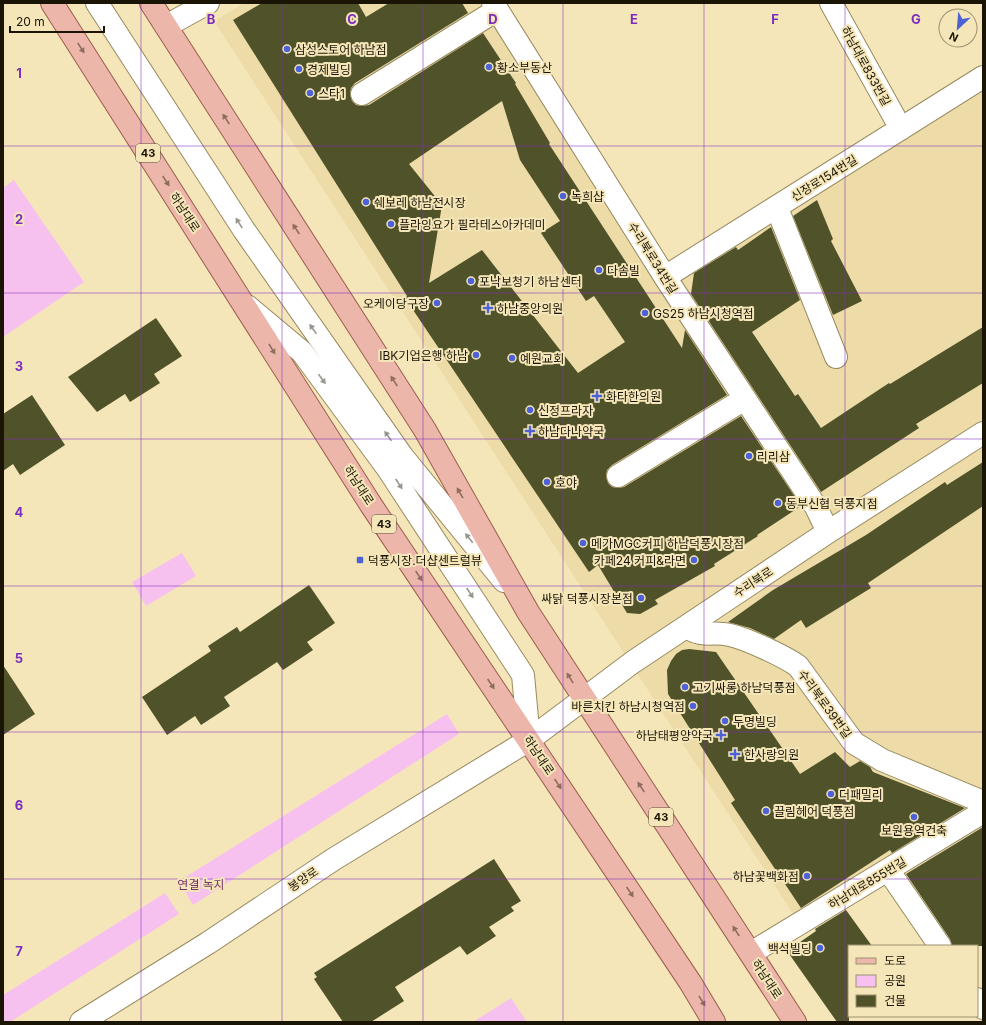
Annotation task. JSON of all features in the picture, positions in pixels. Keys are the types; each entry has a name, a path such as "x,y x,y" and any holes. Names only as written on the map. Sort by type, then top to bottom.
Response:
{"main road":[{"name":"하남대로","path":"52,3 376,512 690,982 714,1022"},
{"name":"하남대로","path":"151,3 425,430 528,612 795,1022"}],"street":[{"path":"97,3 244,230 402,456 528,612"},
{"name":"하남대로833번길","path":"831,3 902,129"},
{"path":"166,26 206,4"},
{"path":"362,94 495,7"},
{"name":"수리북로34번길","path":"495,7 743,400 816,507 828,532"},
{"name":"신장로154번길","path":"665,277 983,77"},
{"path":"776,208 836,357"},
{"path":"244,304 302,352 401,489 523,675 529,740"},
{"path":"618,476 743,400"},
{"name":"수리북로","path":"529,740 633,662 686,626 828,532 983,433"},
{"name":"수리북로39번길","path":"686,626 697,633 730,636 787,658 798,666 854,743 882,760 983,802"},
{"name":"봉양로","path":"81,1022 208,943 334,859 529,740"},
{"name":"하남대로855번길","path":"751,953 983,812"},
{"path":"888,870 939,945"}],"shaded area":[{"path":"244,3 480,3 663,284 983,84 983,803 797,920 214,21"}],"green space":[{"path":"14,180 84,282 3,337 3,188"},
{"path":"182,553 196,576 146,606 132,582"},
{"name":"연결 녹지","path":"447,714 459,734 193,905 179,881"},
{"name":"연결 녹지","path":"165,893 179,914 10,1022 3,1022 3,995"},
{"path":"511,998 527,1022 473,1022"}],"building":[{"path":"262,3 358,3 366,17 389,3 462,3 468,13 355,83 351,88 350,94 352,101 356,105 369,105 483,33 516,83 515,84 550,143 549,144 682,348 685,330 727,395 612,465 607,470 606,476 608,483 612,487 624,487 741,416 801,506 714,564 715,566 655,600 658,604 640,614 627,613 598,565 589,572 405,298 407,296 233,20","holes":["502,101 520,160 560,221 541,233 586,301 594,296 625,342 578,373 482,250 429,283 442,205 409,164"]},
{"path":"817,200 833,239 831,241 862,301 833,315 793,216"},
{"path":"771,227 800,300 752,332 795,396 798,394 821,428 889,383 890,384 983,327 983,383 916,424 919,428 821,492 691,294 694,273 736,247 738,250"},
{"path":"156,318 182,356 154,374 160,383 130,402 125,394 97,412 68,377"},
{"path":"32,395 65,445 20,475 13,464 3,471 3,414"},
{"path":"983,462 983,506 868,583 871,588 806,628 801,620 774,639 750,628 728,622 773,590 866,535 945,482 947,485"},
{"path":"309,585 335,623 307,642 313,650 283,670 277,662 224,697 230,706 201,725 195,716 167,735 142,697 211,651 208,646 237,627 240,632"},
{"path":"689,649 716,652 800,774 835,752 850,767 860,761 870,767 873,772 965,808 892,853 890,850 801,908 731,803 735,800 668,694 667,670 671,661 676,654 682,650"},
{"path":"3,665 35,714 3,735"},
{"path":"983,827 983,946 952,945 950,939 906,874"},
{"path":"494,859 521,901 511,907 514,911 489,927 496,936 467,955 460,946 395,987 404,1001 371,1022 343,1022 314,979 317,977 314,973"},
{"name":"백석빌딩","path":"846,910 871,945 848,945 849,1022 837,1022 787,951 816,931 815,929"}],"place":[{"name":"삼성스토어 하남점","path":"287,49"},
{"name":"황소부동산","path":"489,67"},
{"name":"경제빌딩","path":"299,69"},
{"name":"스타1","path":"310,93"},
{"name":"녹희샵","path":"563,196"},
{"name":"쉐보레 하남전시장","path":"366,202"},
{"name":"플라잉요가 필라테스아카데미","path":"391,224"},
{"name":"다솜빌","path":"599,270"},
{"name":"포낙보청기 하남센터","path":"471,281"},
{"name":"오케이당구장","path":"437,303"},
{"name":"하남중앙의원","path":"488,308"},
{"name":"GS25 하남시청역점","path":"645,313"},
{"name":"IBK기업은행 하남","path":"476,355"},
{"name":"예원교회","path":"512,358"},
{"name":"화타한의원","path":"597,396"},
{"name":"신정프라자","path":"530,410"},
{"name":"하남다나약국","path":"530,431"},
{"name":"리리삼","path":"749,456"},
{"name":"호야","path":"547,482"},
{"name":"동부신협 덕풍지점","path":"778,503"},
{"name":"메가MGC커피 하남덕풍시장점","path":"583,543"},
{"name":"덕풍시장.더샵센트럴뷰","path":"360,560"},
{"name":"카페24 커피&라면","path":"694,560"},
{"name":"싸닭 덕풍시장본점","path":"641,598"},
{"name":"고기싸롱 하남덕풍점","path":"685,687"},
{"name":"바른치킨 하남시청역점","path":"693,706"},
{"name":"두명빌딩","path":"725,721"},
{"name":"하남태평양약국","path":"721,735"},
{"name":"한사랑의원","path":"735,754"},
{"name":"더패밀리","path":"831,794"},
{"name":"끌림헤어 덕풍점","path":"766,811"},
{"name":"보원용역건축","path":"914,817"},
{"name":"하남꽃백화점","path":"807,876"},
{"name":"백석빌딩","path":"820,948"}]}
